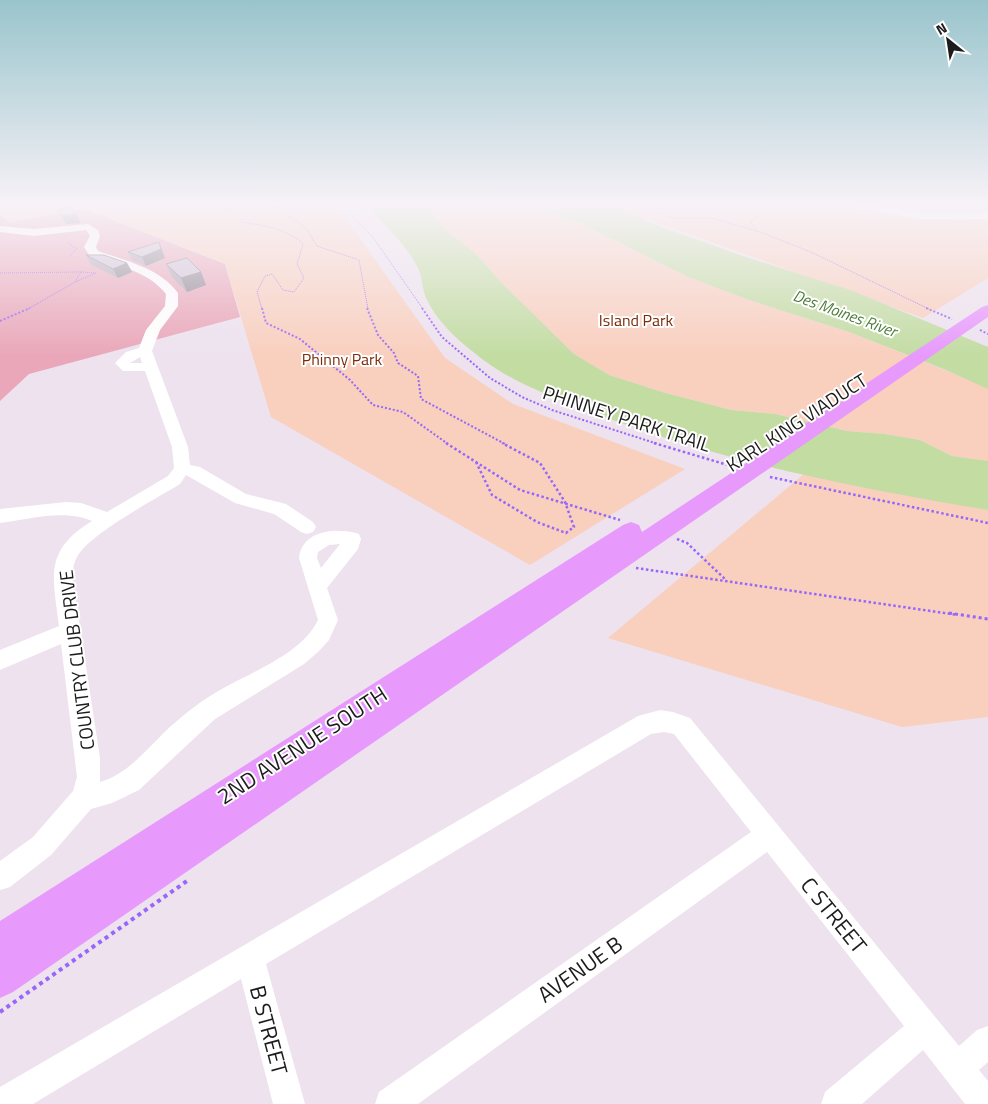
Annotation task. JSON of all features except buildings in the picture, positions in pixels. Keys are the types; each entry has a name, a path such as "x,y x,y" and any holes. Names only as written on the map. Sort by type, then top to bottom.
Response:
{"main road":[{"name":"KARL KING VIADUCT","path":"621,557 976,320 988,296"},
{"name":"2ND AVENUE SOUTH","path":"0,942 621,557"},
{"path":"0,979 621,557"}],"street":[{"path":"94,254 150,273 173,291 172,304 154,330 144,351 131,355 122,363 128,368 151,366"},
{"path":"144,351 180,447 182,469 194,471 241,499 280,509 307,527"},
{"name":"COUNTRY CLUB DRIVE","path":"0,877 42,846 84,798 90,777 62,575 63,565 75,543 87,533 174,480 182,469"},
{"path":"0,516 66,508 82,509 107,520"},
{"path":"84,798 104,794 128,783 188,726 216,704 273,672 305,649 326,628 328,620 318,585"},
{"path":"0,660 70,630"},
{"path":"2,1104 646,724 661,720 670,721 682,726"},
{"name":"C STREET","path":"682,726 986,1104"},
{"name":"AVENUE B","path":"392,1104 769,835"},
{"name":"B STREET","path":"250,957 289,1104"},
{"path":"837,1104 925,1028"},
{"path":"958,1069 988,1041"}],"path":[{"path":"69,257 72,254"},
{"path":"300,254 297,264 304,278 294,292 283,290 272,274 265,276 257,292 266,323 300,339 350,380 373,405 403,412 443,442 520,490 565,502"},
{"path":"340,254 359,260 365,299 379,336 395,352 398,363 418,376 421,399 540,463 565,502 574,527 566,533 537,522 492,495 475,461"},
{"name":"PHINNEY PARK TRAIL","path":"384,254 421,306 428,320 442,337 490,378 522,397 552,410 734,467"},
{"path":"814,254 913,302 976,320"},
{"path":"0,273 38,270 96,273 75,282 26,310 0,322"},
{"path":"75,282 80,272"},
{"path":"762,475 988,522"},
{"path":"621,557 988,619"}],"shaded area":[{"path":"0,254 198,254 225,264 240,317 29,374 0,401"}],"green space":[{"name":"Phinny Park","path":"198,254 370,254 445,358 513,404 685,469 530,565 271,417 225,264"},
{"name":"Island Park","path":"475,254 641,254 688,277 749,300 849,332 975,382 988,389 988,461 952,456 920,440 885,434 847,431 775,414 731,410 662,392 609,375 574,354 503,284"},
{"path":"744,254 988,254 988,278 923,318"},
{"path":"804,474 988,510 988,717 902,727 608,638"}],"water":[{"path":"409,254 475,254 503,284 574,354 609,375 662,392 731,410 775,414 847,431 885,434 920,440 952,456 988,461 988,510 836,482 736,458 637,429 542,393 513,379 485,361 446,328 427,300 420,272"},
{"name":"Des Moines River","path":"641,254 736,254 853,291 988,347 988,389 946,370 849,332 749,300 688,277"}]}
